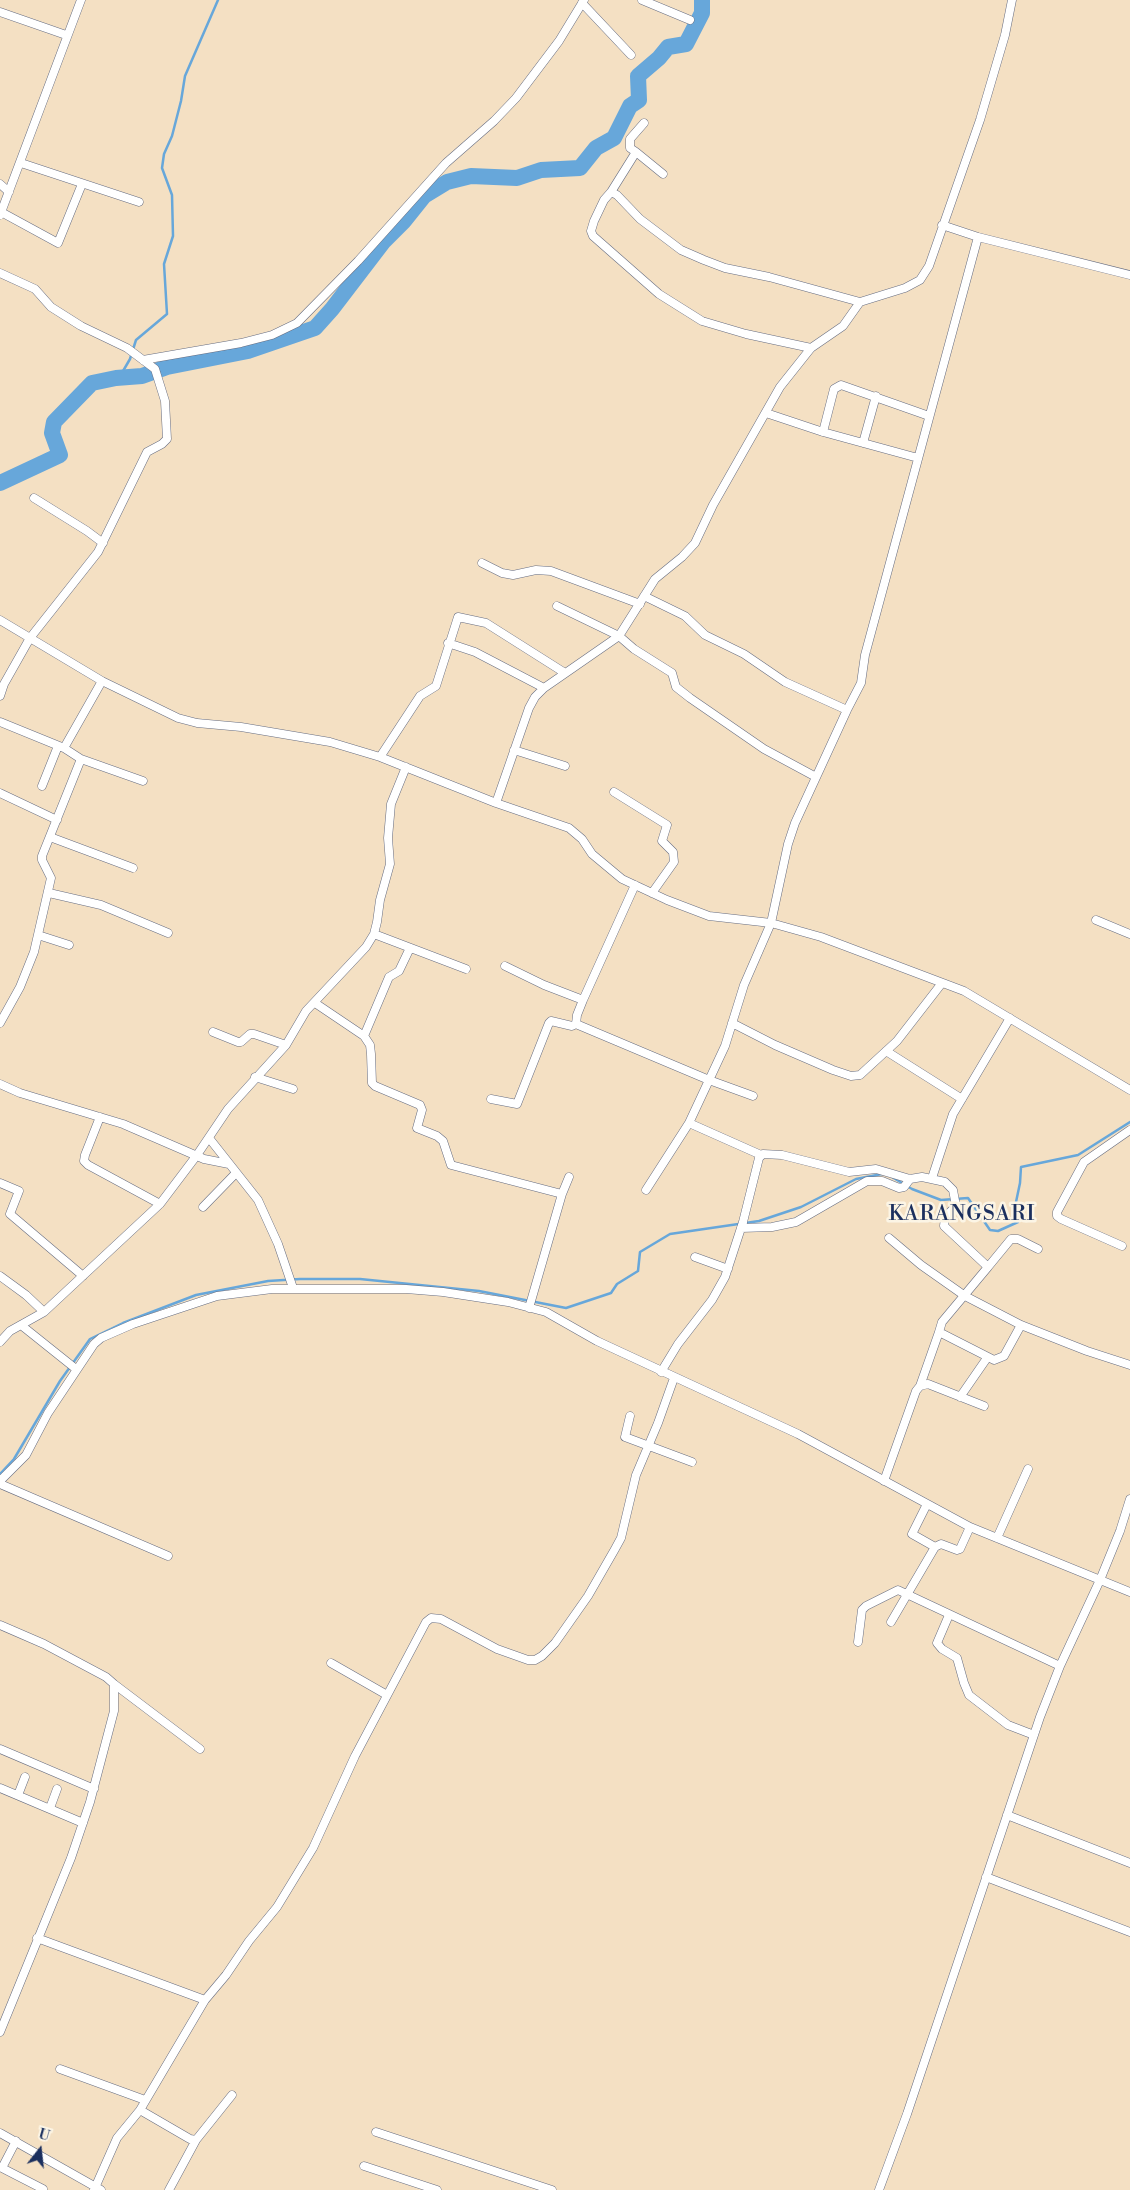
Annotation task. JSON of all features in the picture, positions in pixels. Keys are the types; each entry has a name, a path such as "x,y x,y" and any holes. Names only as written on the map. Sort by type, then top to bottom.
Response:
{"street":[{"path":"81,0 66,35 21,163 1,213 58,244 82,184"},
{"path":"642,0 690,20"},
{"path":"611,192 640,219 674,245 725,268 768,276 860,302 905,288 920,280 929,266 980,120 1005,35 1012,0"},
{"path":"141,359 241,343 272,335 297,323 358,261 446,163 494,121 516,98 559,41 583,2 631,55"},
{"path":"0,12 66,35"},
{"path":"644,123 629,143 630,148 663,174"},
{"path":"636,152 604,200 594,221 591,231 593,236 659,294 702,321 746,334 811,348"},
{"path":"21,163 139,202"},
{"path":"0,184 9,192"},
{"path":"942,226 978,237 1130,275"},
{"path":"646,1190 689,1123 725,1046 744,985 771,923 790,837 816,777 861,683 865,655 978,237"},
{"path":"0,272 35,288 50,307 81,326 127,348 156,372 165,401 167,439 162,444 146,452 103,543 79,578 30,638 4,684 0,696"},
{"path":"496,803 529,708 544,688 619,636 654,579 682,557 695,543 713,505 780,387 811,348 843,326 860,302"},
{"path":"823,432 836,386 844,385 929,416"},
{"path":"863,443 876,396"},
{"path":"766,413 823,432 918,458"},
{"path":"34,498 103,543"},
{"path":"482,562 502,573 513,575 536,570 551,572 640,604"},
{"path":"644,596 684,616 705,635 744,654 785,682 847,710"},
{"path":"557,606 619,636 634,649 672,672 676,687 690,698 764,749 816,777"},
{"path":"380,757 420,696 436,686 448,643 458,617 486,623 565,674"},
{"path":"0,620 102,681 178,718 330,742 380,757 496,803 569,828 582,839 592,854 622,879 709,916 771,923 821,937 964,991 1130,1090"},
{"path":"448,643 475,652 544,688"},
{"path":"42,786 61,747 102,681"},
{"path":"0,722 61,747 81,758 144,781"},
{"path":"514,750 565,766"},
{"path":"0,1023 20,987 34,952 51,878 42,860 81,758"},
{"path":"0,1342 10,1331 44,1312 160,1204 197,1155 228,1108 286,1045 306,1011 366,947 374,934 380,900 390,864 388,838 392,804 406,767"},
{"path":"614,792 667,825 662,841 673,852 674,862 652,893"},
{"path":"0,793 58,820"},
{"path":"50,837 133,868"},
{"path":"576,1024 577,1015 583,1000 635,885"},
{"path":"49,893 101,905 168,933"},
{"path":"1096,920 1130,934"},
{"path":"374,934 466,968"},
{"path":"38,935 69,946"},
{"path":"364,1036 390,976 399,971 410,948"},
{"path":"505,966 544,985 583,1000"},
{"path":"732,1023 775,1045 833,1070 851,1076 860,1075 898,1041 942,983"},
{"path":"315,1002 364,1036 370,1045 372,1082 375,1086 420,1105 422,1111 417,1128 437,1136 443,1141 450,1165 562,1194"},
{"path":"932,1178 949,1122 1010,1018"},
{"path":"491,1099 517,1104 548,1023 551,1021 570,1026 576,1024 709,1080 753,1096"},
{"path":"213,1032 238,1042 241,1042 250,1034 286,1045"},
{"path":"886,1051 962,1098"},
{"path":"255,1077 293,1089"},
{"path":"0,1084 123,1124 197,1155 230,1164"},
{"path":"100,1117 84,1161 88,1165 160,1204"},
{"path":"689,1123 761,1155 772,1153 849,1172 876,1175 908,1183"},
{"path":"1122,1246 1061,1219 1057,1216 1057,1212 1084,1162 1130,1130"},
{"path":"209,1138 258,1200 292,1285"},
{"path":"661,1372 678,1344 712,1300 728,1269 761,1155"},
{"path":"203,1207 236,1172"},
{"path":"876,1175 899,1188 922,1176 947,1184 953,1190 956,1206 945,1221 988,1267"},
{"path":"741,1226 772,1227 796,1222 876,1175"},
{"path":"530,1306 568,1177"},
{"path":"0,1183 19,1191 10,1214 82,1276"},
{"path":"889,1238 921,1265 965,1296 1021,1325 1087,1351 1130,1365"},
{"path":"884,1480 942,1322 1011,1239 1018,1239 1038,1249"},
{"path":"695,1257 728,1269"},
{"path":"0,1276 26,1295 44,1312"},
{"path":"168,1556 0,1482 26,1455 73,1366 101,1338 133,1324 217,1296 292,1285 406,1289 508,1302 530,1306 546,1312 597,1341 661,1372 798,1434 970,1526 1130,1592"},
{"path":"21,1324 73,1366"},
{"path":"939,1332 994,1360 1004,1356 1021,1325"},
{"path":"960,1397 988,1358"},
{"path":"0,2133 97,2189 117,2138 140,2110 204,2000 226,1975 248,1941 277,1907 313,1848 355,1756 426,1622 431,1618 441,1619 497,1649 528,1660 535,1660 542,1656 555,1643 588,1596 621,1538 636,1475 674,1378"},
{"path":"920,1386 928,1384 984,1406"},
{"path":"630,1416 625,1437 692,1462"},
{"path":"997,1538 1028,1468"},
{"path":"927,1504 912,1534 935,1547"},
{"path":"879,2190 907,2114 1034,1735 1060,1666 1100,1580 1129,1505"},
{"path":"891,1622 935,1547 941,1544 957,1550 960,1548 970,1526"},
{"path":"858,1642 862,1610 866,1606 898,1590 1060,1666"},
{"path":"949,1615 937,1643 942,1649 957,1658 969,1694 1008,1725 1034,1735"},
{"path":"0,1625 44,1644 106,1677 200,1749"},
{"path":"331,1663 387,1695"},
{"path":"0,2032 71,1858 83,1823 94,1789 114,1711 114,1684"},
{"path":"0,1749 94,1789"},
{"path":"18,1796 25,1778"},
{"path":"0,1788 83,1823"},
{"path":"50,1808 56,1789"},
{"path":"1007,1815 1130,1863"},
{"path":"986,1878 1130,1932"},
{"path":"37,1938 204,2000"},
{"path":"60,2069 145,2100"},
{"path":"170,2190 196,2140 232,2095"},
{"path":"140,2110 190,2139 196,2140"},
{"path":"376,2132 552,2190"},
{"path":"16,2141 2,2168 43,2189"},
{"path":"364,2166 437,2190"}],"waterway":[{"path":"119,378 130,359 136,340 167,314 164,264 173,236 172,195 162,168 164,154 172,136 185,76 218,0"},
{"path":"0,483 60,455 52,433 54,422 92,383 116,378 142,376 167,367 248,351 315,328 332,309 384,241 404,221 424,196 447,182 471,176 517,178 541,170 580,168 596,148 614,138 630,106 639,100 638,76 659,58 668,47 686,44 702,13 702,0"},
{"path":"892,1177 912,1189 941,1200 968,1198 990,1230 998,1231 1018,1222 1016,1202 1021,1167 1078,1155 1130,1122"},
{"path":"0,1474 14,1459 60,1381 90,1339 123,1323 196,1295 268,1281 360,1279 479,1291 566,1308 611,1293 617,1284 638,1271 640,1252 670,1234 759,1221 801,1207 856,1179 882,1174"}],"district":[{"name":"KARANGSARI","path":"962,1215"}]}
